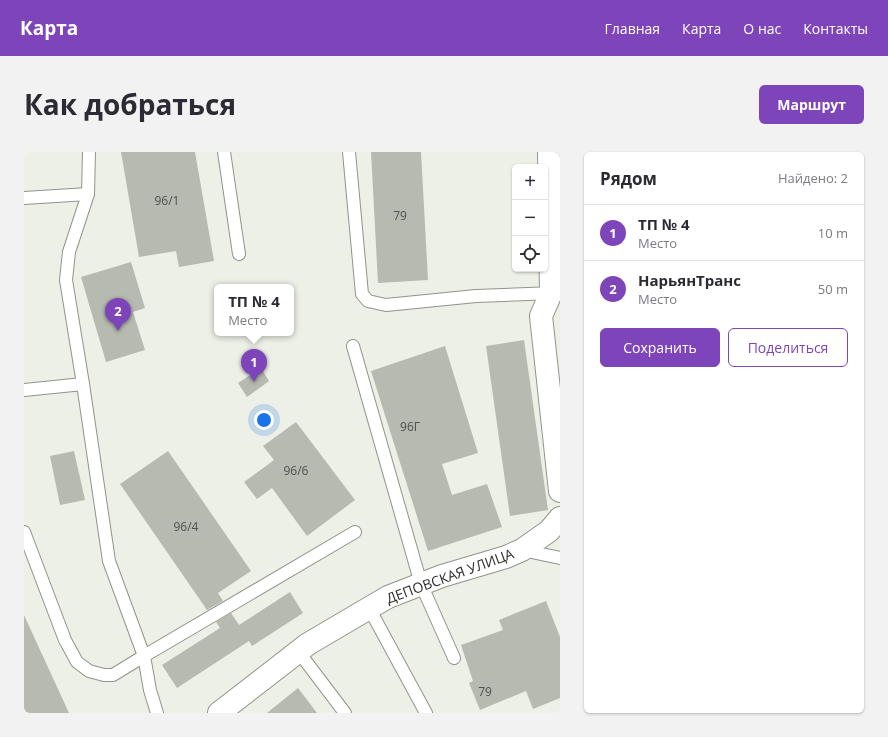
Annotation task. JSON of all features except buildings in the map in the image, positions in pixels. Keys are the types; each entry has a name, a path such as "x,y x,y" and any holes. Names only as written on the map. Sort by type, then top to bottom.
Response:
{"street":[{"path":"549,152 556,293 541,316 560,491"},
{"name":"ДЕПОВСКАЯ УЛИЦА","path":"219,713 298,652 388,597 442,576 506,557 522,550 549,531 560,518"}],"lane":[{"path":"89,152 88,194 69,252 66,280 109,561 144,656 150,690 157,713"},
{"path":"224,152 239,254"},
{"path":"349,152 362,294 368,301 386,304 476,296 556,293"},
{"path":"24,198 88,194"},
{"path":"353,346 421,584 454,658"},
{"path":"24,390 83,384"},
{"path":"24,532 65,640 77,662 89,672 104,675 113,674 355,532"},
{"path":"522,550 560,558"},
{"path":"369,608 426,713"},
{"path":"298,652 345,713"}],"place":[{"name":"НарьянТранс","path":"118,331"},
{"name":"ТП № 4","path":"254,382"}]}
